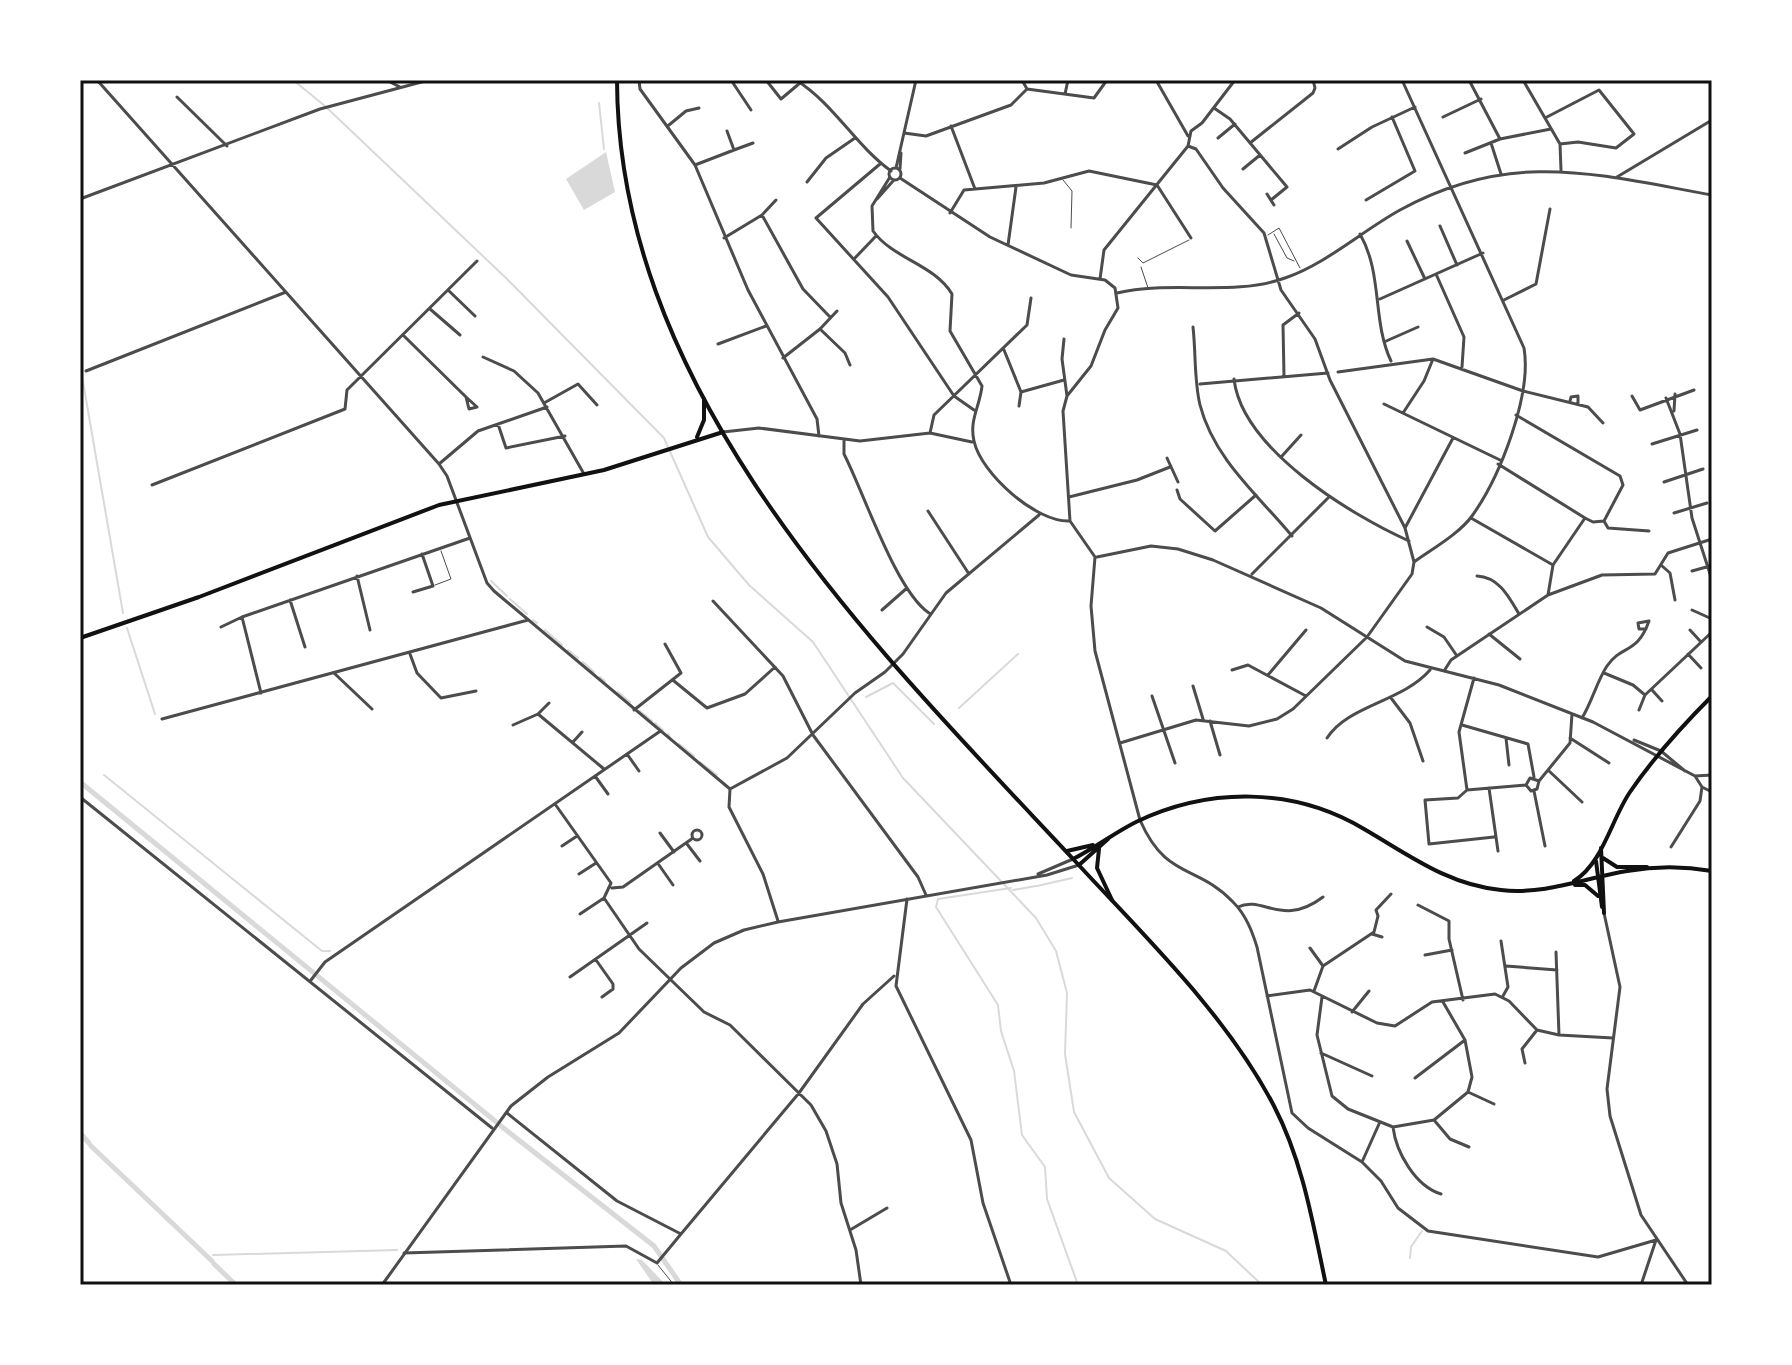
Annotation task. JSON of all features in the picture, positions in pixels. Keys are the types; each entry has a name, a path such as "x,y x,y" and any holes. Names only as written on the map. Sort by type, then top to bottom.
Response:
{"main road":[{"path":"617,80 621,148 635,219 665,310 723,432 774,512 854,617 1211,1014 1274,1106 1297,1161 1326,1285"},
{"path":"696,439 704,420 703,395"},
{"path":"80,638 199,597 401,518 456,501 584,474 723,432"},
{"path":"1569,885 1585,875 1596,859 1629,794 1659,754 1712,696"},
{"path":"1073,859 1140,820 1214,797 1262,795 1327,811 1438,874 1467,884 1520,892 1569,885 1649,867"},
{"path":"1079,865 1112,835"},
{"path":"1066,851 1099,842"},
{"path":"1601,848 1604,913"},
{"path":"1099,849 1097,868 1113,902"},
{"path":"1602,858 1617,867 1712,871"},
{"path":"1596,859 1596,878 1604,913"},
{"path":"1569,885 1585,885 1600,899"}],"street":[{"path":"97,80 439,464 487,583 659,732 730,789"},
{"path":"386,80 400,87"},
{"path":"80,199 320,109 429,80"},
{"path":"639,80 640,89 695,165 724,238 766,326 817,419 819,436"},
{"path":"731,80 751,110"},
{"path":"766,80 781,99 798,81 822,99 880,164 895,170 900,178 949,213 1008,245 1080,278 1109,282 1117,293 1118,308 1105,330 1091,366 1067,396"},
{"path":"916,80 892,179 874,202 870,217 876,236 937,277 950,290 954,302 950,331 982,386 974,410 974,442 995,474 1039,515 1052,520 1070,521"},
{"path":"1022,80 1027,89"},
{"path":"1065,94 1068,80"},
{"path":"1027,89 1094,98 1107,80"},
{"path":"1100,279 1104,250 1188,146 1188,136 1156,80"},
{"path":"1188,136 1235,80"},
{"path":"1250,143 1313,93 1313,80"},
{"path":"1402,80 1504,300 1524,348 1527,374 1499,462 1471,518 1414,562"},
{"path":"1469,80 1500,139"},
{"path":"1523,80 1560,144 1561,170"},
{"path":"904,133 926,136 1011,105 1027,89"},
{"path":"1545,118 1599,90 1634,134 1616,148 1578,142 1560,144"},
{"path":"177,97 227,146"},
{"path":"1443,117 1481,99"},
{"path":"1338,149 1415,107"},
{"path":"669,125 686,111 699,108"},
{"path":"1214,108 1235,124 1287,187 1271,200"},
{"path":"1366,200 1415,171 1392,117"},
{"path":"1617,178 1618,174 1674,145 1712,120"},
{"path":"1218,138 1235,124"},
{"path":"951,126 975,189"},
{"path":"1465,153 1500,139 1551,129"},
{"path":"727,131 734,150"},
{"path":"807,182 826,158 855,138"},
{"path":"695,165 753,143"},
{"path":"1491,143 1501,174"},
{"path":"1120,743 1203,719 1260,725 1277,719 1306,696 1367,637 1412,574 1414,562 1405,528 1328,373 1315,339 1277,280 1265,237 1257,223 1223,188 1196,149 1188,146"},
{"path":"1243,169 1260,155"},
{"path":"880,164 816,218 888,297 954,396 974,410"},
{"path":"1117,293 1251,286 1277,280 1301,270 1401,209 1452,186 1501,174 1561,170 1712,195"},
{"path":"949,213 964,190 1063,180 1089,171 1157,185 1191,238"},
{"path":"892,179 900,178"},
{"path":"1008,245 1016,187"},
{"path":"1267,194 1274,205"},
{"path":"724,238 762,215 776,200"},
{"path":"1504,300 1536,284 1550,209"},
{"path":"762,215 797,281 830,317"},
{"path":"1440,226 1457,265"},
{"path":"1360,234 1375,272 1384,342 1391,362"},
{"path":"854,259 876,236"},
{"path":"1407,241 1425,279"},
{"path":"1379,300 1483,253"},
{"path":"152,485 345,409 347,390 477,261"},
{"path":"1436,274 1464,337 1462,367"},
{"path":"448,290 475,316"},
{"path":"86,371 286,292"},
{"path":"930,433 931,418 1027,325 1031,298"},
{"path":"430,309 460,335"},
{"path":"783,358 820,329 837,311"},
{"path":"1284,376 1283,325 1299,313"},
{"path":"718,344 766,326"},
{"path":"1193,327 1200,404 1217,447 1292,536"},
{"path":"1384,342 1418,327"},
{"path":"820,329 845,353 850,365"},
{"path":"404,336 466,397"},
{"path":"1064,339 1067,396 1063,426 1070,521 1095,557 1091,606 1095,651 1140,820 1148,839 1167,862 1219,890 1238,907 1257,947 1292,1113 1308,1128 1362,1162 1381,1181 1398,1208 1428,1231 1598,1257 1656,1240"},
{"path":"1004,350 1021,392 1019,406"},
{"path":"483,357 514,371 546,405 584,474"},
{"path":"1403,413 1424,381 1433,359"},
{"path":"1338,372 1391,362 1433,359 1523,391 1588,407 1603,423"},
{"path":"1200,384 1328,373"},
{"path":"1234,379 1248,418 1282,456 1328,498 1409,541"},
{"path":"1021,392 1064,380"},
{"path":"439,464 466,439 546,405 578,384 597,405"},
{"path":"1632,396 1640,410 1675,394 1694,390"},
{"path":"1674,415 1675,394"},
{"path":"1570,402 1574,395 1579,399 1578,404"},
{"path":"1666,398 1680,434 1690,508 1712,580"},
{"path":"1384,404 1499,462 1593,522 1604,521 1617,531 1649,531"},
{"path":"1516,415 1620,476 1623,485 1604,521"},
{"path":"498,423 506,448 565,436"},
{"path":"723,432 759,428 844,441 930,433 974,442"},
{"path":"1652,444 1697,430"},
{"path":"1282,456 1301,435"},
{"path":"1405,528 1453,438"},
{"path":"844,441 844,454 907,588 919,606 929,613"},
{"path":"1167,458 1178,482"},
{"path":"1069,497 1137,480 1170,467"},
{"path":"1664,482 1703,469"},
{"path":"1177,490 1180,499 1215,531 1256,495"},
{"path":"1251,575 1328,498"},
{"path":"1674,513 1707,503"},
{"path":"928,511 969,574"},
{"path":"730,789 787,758 853,696 885,672 903,654 929,613 969,574 1039,515"},
{"path":"1471,518 1553,565"},
{"path":"1548,595 1553,565 1585,518"},
{"path":"221,627 470,538"},
{"path":"1444,671 1457,656 1548,595 1602,575 1655,574 1668,553 1712,539"},
{"path":"1095,557 1137,547 1164,547 1251,575 1321,608 1405,661 1430,670 1474,678 1572,714 1659,754 1688,774 1712,775"},
{"path":"413,592 433,586 422,554"},
{"path":"1661,565 1670,573 1675,600"},
{"path":"1692,571 1710,566"},
{"path":"357,576 370,630"},
{"path":"1477,576 1487,576 1498,584 1519,614"},
{"path":"882,610 907,588"},
{"path":"290,600 305,647"},
{"path":"713,601 791,688 813,735 918,877 926,895"},
{"path":"1692,610 1712,619"},
{"path":"242,617 261,693"},
{"path":"162,719 528,620"},
{"path":"1427,627 1444,637 1457,656"},
{"path":"1582,718 1608,664 1638,644 1646,629"},
{"path":"1268,675 1306,630"},
{"path":"1690,630 1701,642"},
{"path":"1639,710 1645,695 1712,632"},
{"path":"1489,634 1520,659"},
{"path":"634,710 674,681 681,671 665,644"},
{"path":"410,654 417,673 441,698 476,691"},
{"path":"1688,654 1701,668"},
{"path":"1232,670 1248,665 1306,696"},
{"path":"674,681 707,708 745,694 775,667"},
{"path":"1327,738 1333,729 1398,697 1430,670"},
{"path":"334,673 372,709"},
{"path":"1604,673 1633,685 1645,695"},
{"path":"1467,790 1459,732 1474,678"},
{"path":"1193,686 1203,719"},
{"path":"1652,690 1662,701"},
{"path":"1152,696 1175,763"},
{"path":"1391,698 1410,723 1423,761"},
{"path":"513,725 538,714 549,703"},
{"path":"538,714 604,769"},
{"path":"1545,846 1534,791 1567,749 1572,714"},
{"path":"1210,721 1220,755"},
{"path":"1462,725 1530,746 1534,777 1539,781"},
{"path":"573,742 582,732"},
{"path":"312,979 319,968 659,732"},
{"path":"1506,738 1509,765"},
{"path":"1570,738 1609,763"},
{"path":"627,754 639,771"},
{"path":"1548,770 1582,802"},
{"path":"595,776 608,794"},
{"path":"1695,776 1702,787 1712,792"},
{"path":"1494,837 1429,844 1425,800 1458,798 1467,790 1526,785 1534,777"},
{"path":"1526,785 1534,791"},
{"path":"1671,847 1700,801 1702,787"},
{"path":"1489,788 1498,851"},
{"path":"730,789 729,807 763,874 778,922"},
{"path":"80,797 312,979 492,1128"},
{"path":"555,804 612,888"},
{"path":"660,833 674,852"},
{"path":"562,846 577,836"},
{"path":"580,914 604,898 612,888 623,887 659,865 693,838"},
{"path":"687,844 700,861"},
{"path":"1035,876 1073,859"},
{"path":"579,874 596,863"},
{"path":"659,865 673,885"},
{"path":"382,1285 500,1118 536,1085 619,1033 670,979 714,943 778,922 1009,881 1079,865"},
{"path":"1314,991 1323,966 1372,934 1378,916 1376,910 1391,894"},
{"path":"1238,907 1247,904 1296,912 1323,897"},
{"path":"604,898 629,935 670,979 704,1012 730,1025 811,1105 829,1139 861,1285"},
{"path":"907,899 895,975 900,995 971,1140 983,1203 1011,1285"},
{"path":"1418,905 1449,921 1463,1000"},
{"path":"1604,913 1620,987 1607,1089 1610,1116 1641,1215 1688,1285"},
{"path":"570,977 647,923"},
{"path":"1372,934 1382,937"},
{"path":"1501,941 1508,987 1503,996"},
{"path":"1310,948 1323,966"},
{"path":"1425,955 1452,950"},
{"path":"1556,952 1559,1035"},
{"path":"596,960 613,984 613,989 602,997"},
{"path":"1506,966 1557,970"},
{"path":"404,1253 626,1246 658,1262 799,1093 863,1004 895,975"},
{"path":"1267,996 1314,991 1377,1023 1395,1026 1427,1004 1503,996"},
{"path":"1352,1012 1369,991"},
{"path":"1503,996 1537,1030 1559,1035 1613,1038"},
{"path":"1322,997 1317,1023 1332,1096 1348,1109 1379,1124 1393,1127 1434,1120 1468,1092 1472,1077 1465,1040 1443,1002"},
{"path":"1525,1063 1522,1049 1537,1030"},
{"path":"1415,1078 1432,1062 1465,1040"},
{"path":"1321,1053 1339,1058 1372,1076"},
{"path":"1468,1092 1494,1104"},
{"path":"506,1112 617,1201 681,1234"},
{"path":"1434,1120 1450,1139 1469,1147"},
{"path":"1362,1162 1379,1124"},
{"path":"1393,1127 1399,1154 1431,1191 1441,1194"},
{"path":"850,1230 887,1208"},
{"path":"1641,1285 1656,1240"}],"lane":[{"path":"1063,180 1072,191 1071,228"},
{"path":"1265,237 1279,228 1301,270"},
{"path":"1273,232 1287,258 1296,262"},
{"path":"1140,264 1191,238"},
{"path":"1138,258 1149,289"},
{"path":"1164,451 1167,458"},
{"path":"433,586 451,579 440,548"},
{"path":"658,1262 674,1285"}],"shaded area":[{"path":"606,152 615,192 584,210 566,179"},
{"path":"636,1259 642,1260 666,1285 654,1285"}],"waterway":[{"path":"293,80 325,106 506,278 664,438 708,537 749,585 813,642 903,778 1036,918 1056,951 1067,993 1065,1054 1074,1112 1109,1178 1155,1219 1226,1251 1262,1285"},
{"path":"599,103 604,149"},
{"path":"82,376 123,613"},
{"path":"491,581 507,596"},
{"path":"510,599 527,614"},
{"path":"533,620 537,623"},
{"path":"127,628 155,714"},
{"path":"545,630 562,645"},
{"path":"568,650 578,658"},
{"path":"959,708 1018,654"},
{"path":"583,662 594,672"},
{"path":"600,677 605,681"},
{"path":"866,697 893,683 934,724"},
{"path":"618,692 630,702"},
{"path":"640,711 652,721"},
{"path":"655,723 663,730"},
{"path":"679,744 694,756"},
{"path":"700,762 717,775"},
{"path":"104,775 322,951 330,951"},
{"path":"80,782 511,1134 654,1246 681,1285"},
{"path":"1037,886 1072,878"},
{"path":"1013,890 1036,886"},
{"path":"1011,888 938,899 936,907 998,1005 1001,1031 1014,1071 1022,1135 1045,1167 1047,1199 1078,1285"},
{"path":"80,1133 89,1143"},
{"path":"91,1146 212,1261"},
{"path":"1410,1258 1411,1247 1422,1231"},
{"path":"213,1255 397,1250"},
{"path":"214,1264 236,1285"}]}
